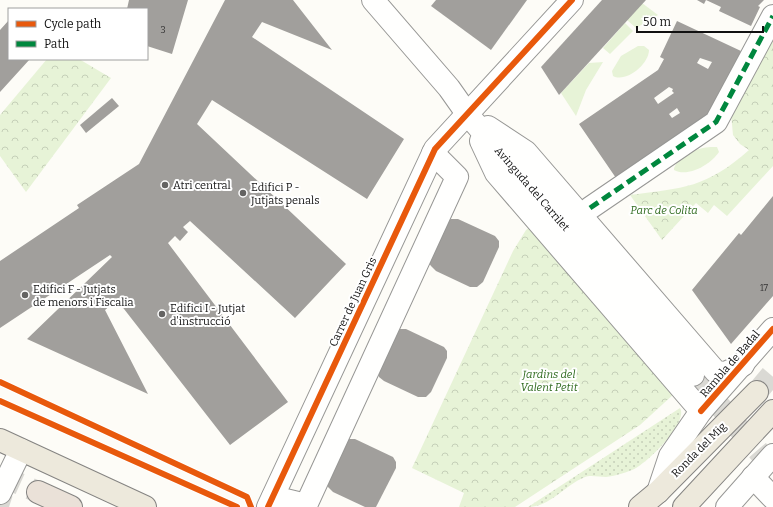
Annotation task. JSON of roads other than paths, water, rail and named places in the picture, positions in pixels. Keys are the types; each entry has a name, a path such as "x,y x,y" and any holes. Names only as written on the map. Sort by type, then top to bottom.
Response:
{"highway":[{"path":"38,492 71,507"}],"main road":[{"name":"Ronda del Mig","path":"640,507 658,492 757,392"},
{"path":"684,507 773,411"},
{"path":"0,440 145,507"}],"street":[{"name":"Avinguda del Carrilet","path":"373,0 448,88 468,115 693,375"},
{"name":"Carrer de Juan Gris","path":"271,502 433,153 440,142 468,115 572,0"},
{"path":"590,208 716,122 763,32 773,16"},
{"path":"468,115 526,152 716,372 725,373 743,364"},
{"path":"468,115 496,173 701,411"},
{"path":"271,502 306,505 308,501 457,177 433,153"},
{"name":"Rambla de Badal","path":"658,492 670,456 701,411 773,329"},
{"path":"0,493 21,450"},
{"path":"727,507 773,455"},
{"path":"753,477 773,498"}],"tunnel":[{"path":"757,392 773,373"},
{"path":"693,375 773,468"},
{"path":"0,475 38,492"},
{"path":"0,504 9,507"}],"place":[{"name":"Atri central","path":"165,185"},
{"name":"Edifici P - Jutjats penals","path":"243,193"},
{"name":"Edifici F - Jutjats de menors i Fiscalia","path":"25,295"},
{"name":"Edifici I - Jutjat d'instrucció","path":"162,314"}],"park label":[{"name":"Parc de Colita","path":"664,210"},
{"name":"Jardins del Valent Petit","path":"549,380"}]}
